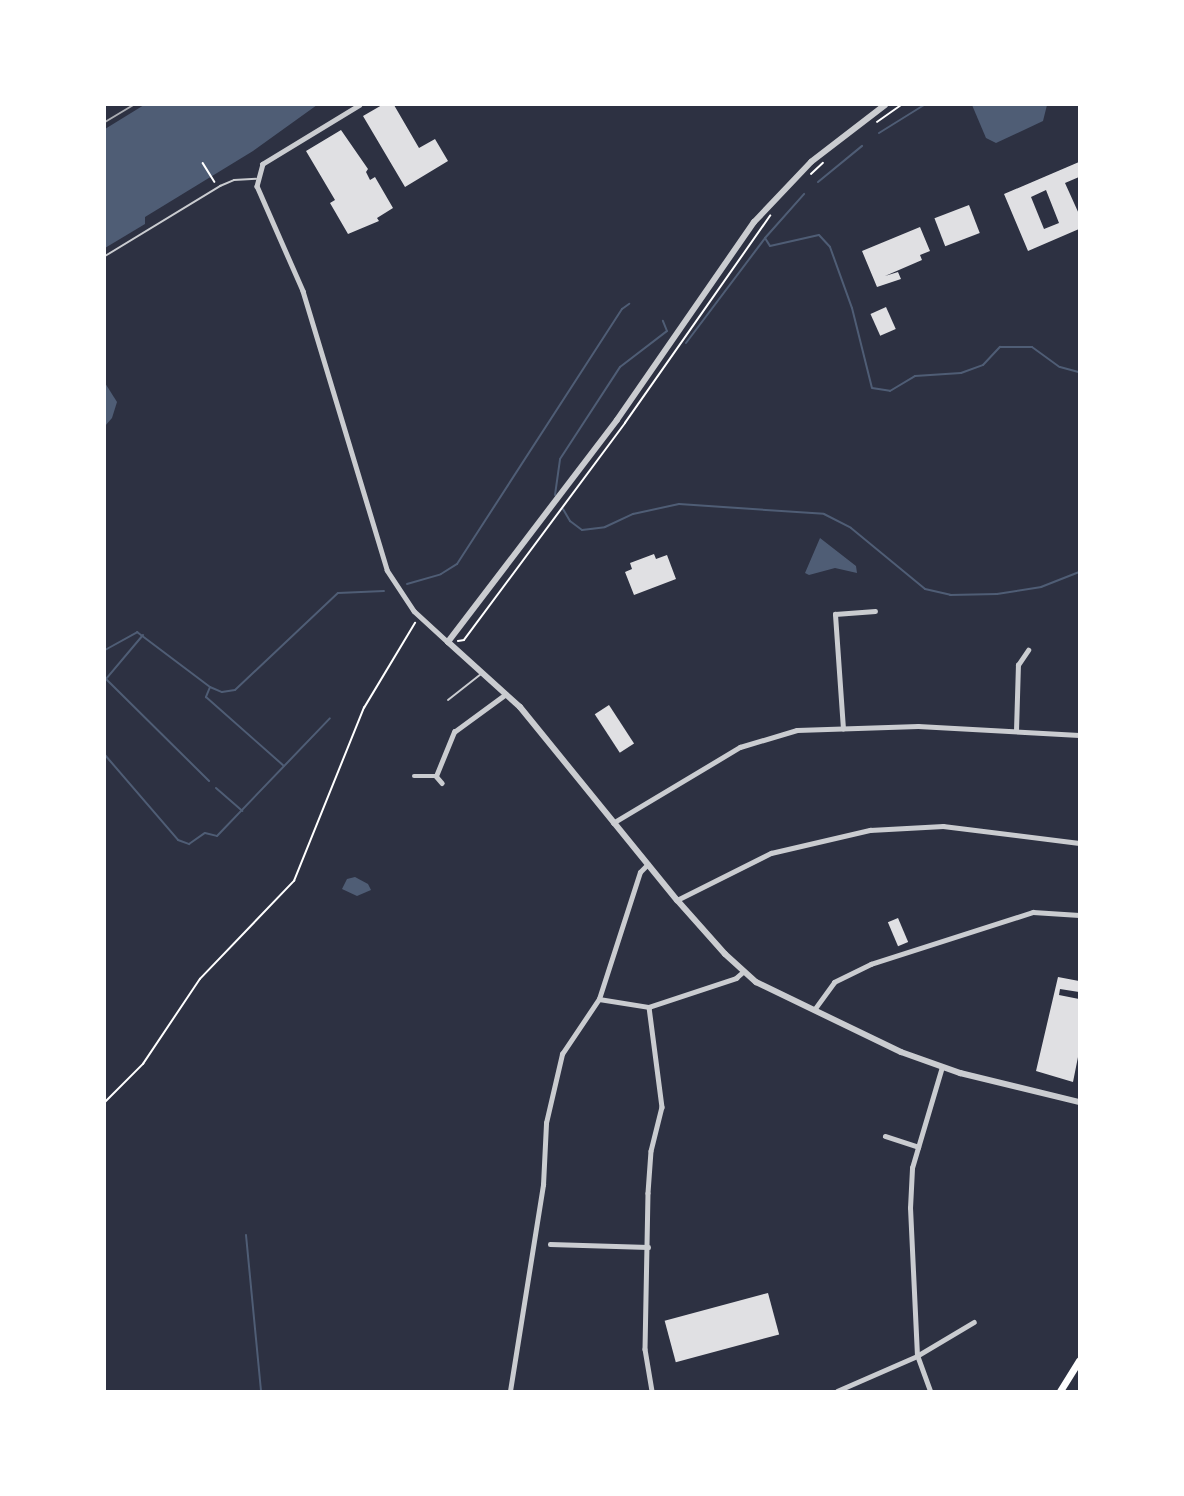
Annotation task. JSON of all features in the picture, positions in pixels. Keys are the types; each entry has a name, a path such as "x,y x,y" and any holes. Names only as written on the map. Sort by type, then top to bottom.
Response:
{"main road":[{"path":"1060,1391 1079,1361"}],"street":[{"path":"360,105 263,164 256,179 260,196 303,291 387,570 420,618 506,694 677,900 743,972 814,1010 942,1068 1079,1102"},
{"path":"448,642 616,420 754,222 811,162 885,105"},
{"path":"843,729 835,614 874,611"},
{"path":"1016,731 1018,665 1028,650"},
{"path":"436,776 454,732 506,694"},
{"path":"613,824 757,740 797,730 918,726 1079,735"},
{"path":"414,776 436,776 442,783"},
{"path":"677,900 771,853 870,830 943,826 1079,843"},
{"path":"510,1391 542,1197 546,1123 562,1054 599,999 640,872 648,864"},
{"path":"814,1010 834,982 871,964 1033,912 1079,915"},
{"path":"599,999 649,1007 736,978 743,972"},
{"path":"649,1007 662,1107 651,1151 645,1349 652,1391"},
{"path":"930,1391 917,1356 910,1208 918,1147 942,1068"},
{"path":"885,1136 918,1147"},
{"path":"550,1244 648,1247"},
{"path":"837,1391 917,1356 974,1322"}],"lane":[{"path":"105,256 220,186 234,180 256,179"},
{"path":"448,700 483,672"}],"path":[{"path":"875,123 901,105"},
{"path":"805,180 826,160"},
{"path":"203,163 215,182"},
{"path":"448,642 464,640 625,423 776,210"},
{"path":"105,1102 143,1064 200,979 294,881 364,708 382,682 406,632 420,618"}],"water":[{"path":"144,105 317,105 253,151 145,217 145,224 105,248 105,129"},
{"path":"972,105 1047,105 1043,121 996,143 986,138"},
{"path":"105,383 117,402 112,418 105,426"},
{"path":"820,538 856,566 857,573 835,568 809,575 805,573"},
{"path":"355,877 368,884 371,890 357,896 342,889 347,879"}],"building":[{"path":"382,105 394,105 419,148 435,139 448,161 405,187 363,116"},
{"path":"341,130 368,169 366,172 370,180 375,177 393,208 377,218 379,221 348,234 330,203 335,200 306,151"},
{"path":"1079,162 1079,177 1065,183 1079,214 1079,229 1028,251 1004,194","holes":["1046,190 1059,223 1044,229 1031,197"]},
{"path":"969,205 980,233 945,246 934,218"},
{"path":"920,227 930,251 920,255 922,260 885,276 898,272 901,279 877,287 862,251"},
{"path":"886,307 896,329 880,336 870,314"},
{"path":"654,554 656,559 667,555 676,579 634,595 625,572 632,569 630,563"},
{"path":"609,705 634,744 620,753 595,714"},
{"path":"898,918 908,942 898,946 888,922"},
{"path":"1058,977 1079,981 1079,992 1060,989 1059,995 1079,999 1079,1052 1073,1082 1036,1071"},
{"path":"768,1293 779,1335 676,1362 665,1321"}],"waterway":[{"path":"879,133 924,105"},
{"path":"818,182 862,146"},
{"path":"686,343 765,238 804,194"},
{"path":"765,238 770,246 819,235 830,247 852,308 872,388 890,391 915,376 961,373 983,365 1000,347 1032,347 1060,367 1079,372"},
{"path":"407,584 441,574 457,564 622,309 629,304"},
{"path":"555,495 560,459 620,367 667,331 663,321"},
{"path":"563,509 570,521 582,530 605,527 633,514 679,504 824,514 851,528 925,589 950,595 997,594 1041,587 1079,572"},
{"path":"105,650 137,632 210,687 222,692 235,690 338,593 384,591"},
{"path":"143,635 106,679 209,781"},
{"path":"210,687 206,697 284,766"},
{"path":"105,755 178,840 189,844 205,833 217,836 330,718"},
{"path":"216,788 242,811"},
{"path":"246,1235 261,1391"}],"railway":[{"path":"105,122 133,105"}]}
